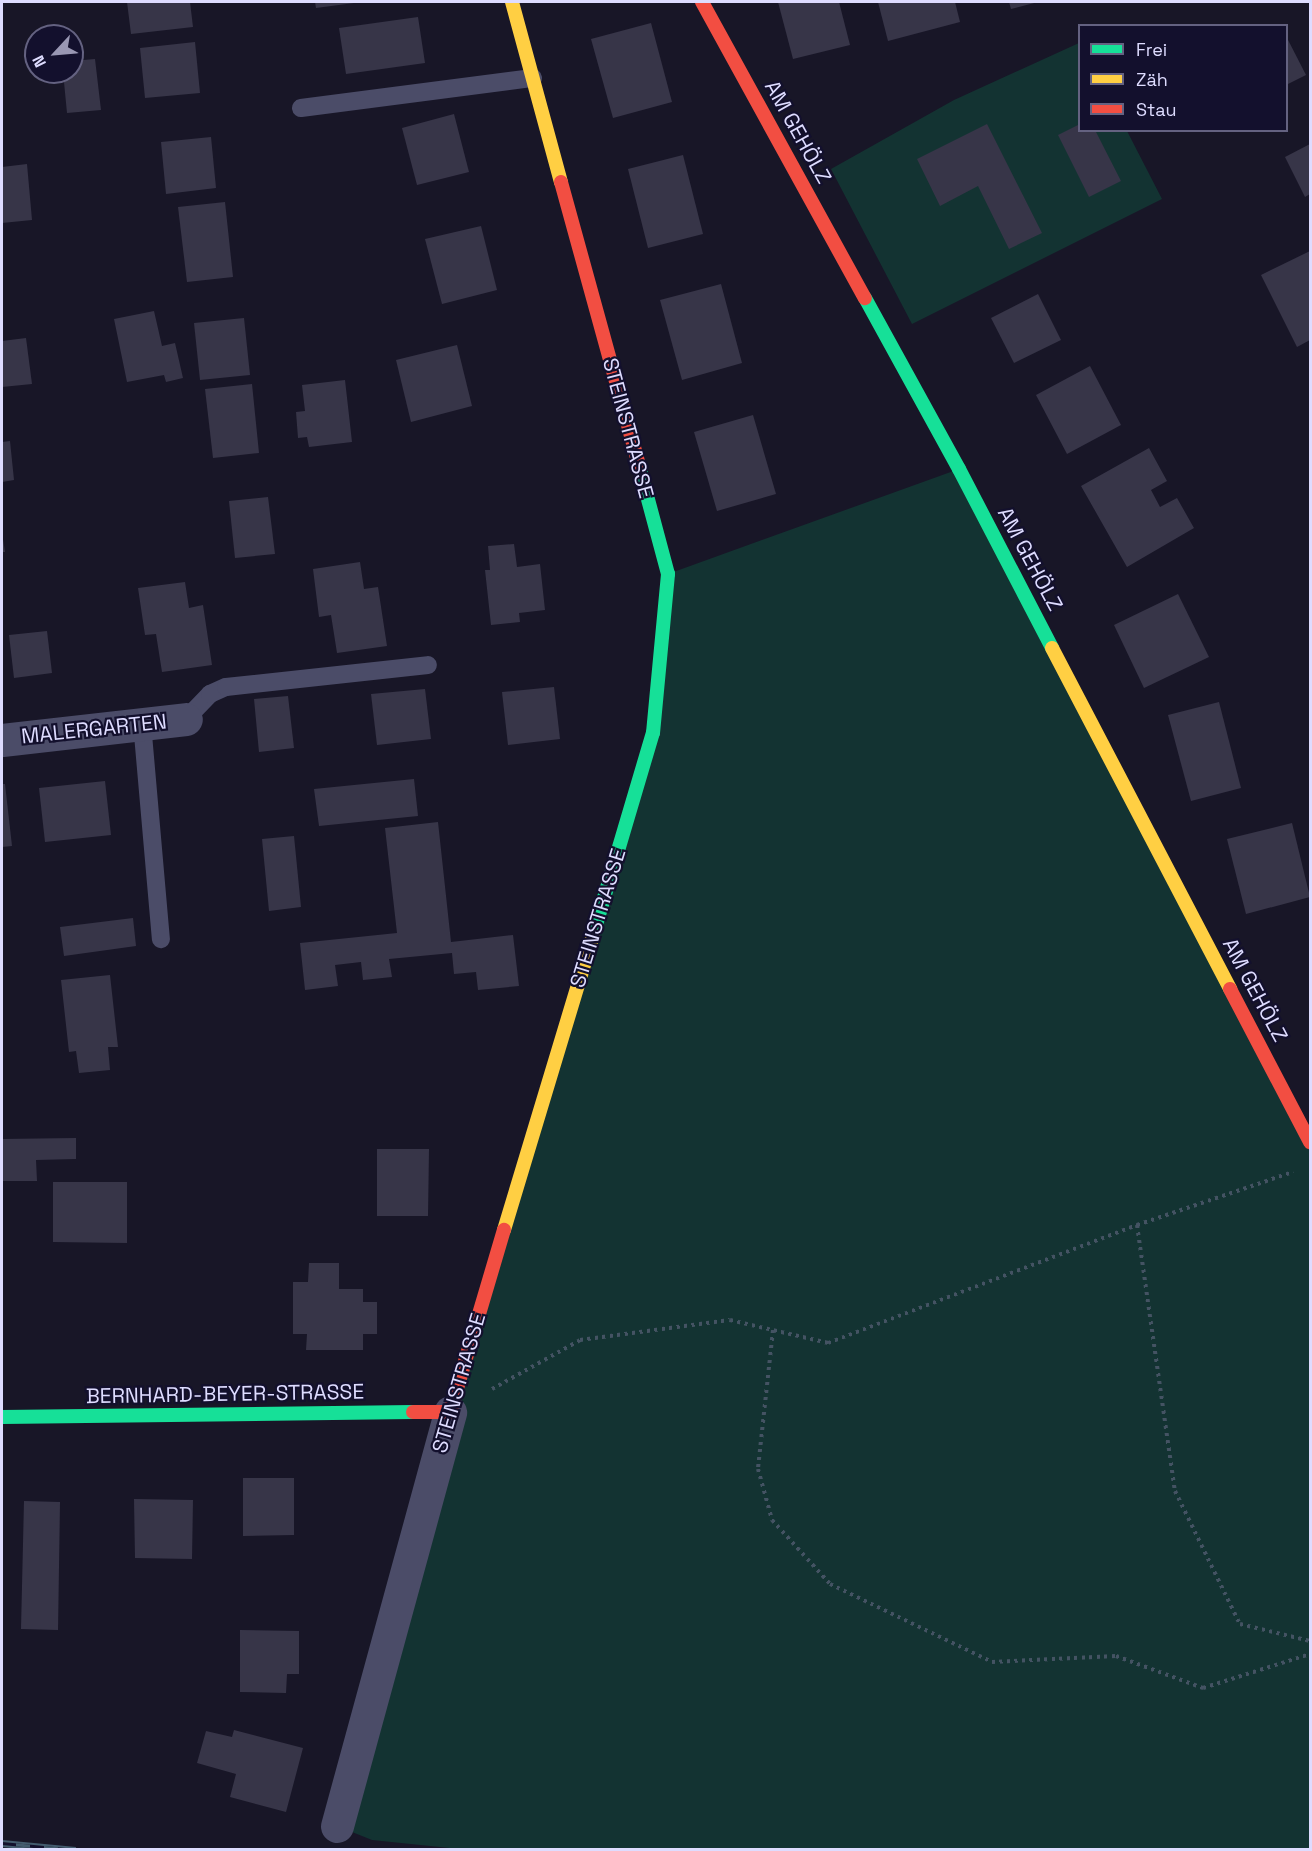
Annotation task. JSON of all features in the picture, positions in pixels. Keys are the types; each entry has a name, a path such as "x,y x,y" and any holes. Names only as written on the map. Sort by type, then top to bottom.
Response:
{"street":[{"name":"STEINSTRASSE","path":"337,1826 450,1412 653,733 668,574 512,2"},
{"name":"AM GEHÖLZ","path":"702,2 959,469 1311,1142"},
{"name":"MALERGARTEN","path":"2,740 186,719"},
{"name":"BERNHARD-BEYER-STRASSE","path":"2,1418 450,1412"}],"lane":[{"path":"300,108 533,78"},
{"path":"186,719 210,694 226,687 428,665"},
{"path":"142,723 161,939"}],"path":[{"path":"450,1412 580,1340 730,1320 828,1343 1137,1225 1300,1170"},
{"path":"1137,1225 1175,1491 1240,1624 1311,1641"},
{"path":"773,1330 758,1469 772,1520 830,1584 993,1662 1116,1656 1203,1688 1311,1654"}],"green space":[{"path":"1078,43 1078,132 1128,132 1162,199 912,324 831,169 954,100"},
{"path":"959,469 1310,1142 1310,1849 469,1850 372,1840 337,1826 653,733 668,574"}],"building":[{"path":"127,2 190,2 193,27 131,34"},
{"path":"315,2 354,2 354,3 316,8"},
{"path":"778,2 839,2 850,45 793,59"},
{"path":"878,2 955,2 960,22 888,41"},
{"path":"1009,2 1038,2 1011,9"},
{"path":"418,17 425,63 346,74 339,28"},
{"path":"651,23 672,102 613,118 591,39"},
{"path":"1288,40 1306,75 1288,84"},
{"path":"195,42 200,93 145,98 140,48"},
{"path":"95,59 101,110 67,113 64,84 84,84 84,60"},
{"path":"454,114 469,172 417,185 402,128"},
{"path":"987,124 1042,233 1009,249 978,186 940,206 917,159"},
{"path":"1078,125 1078,132 1096,132 1121,181 1089,197 1058,135"},
{"path":"211,137 216,188 166,194 161,142"},
{"path":"1310,144 1310,194 1305,197 1285,157"},
{"path":"683,155 703,234 648,248 628,169"},
{"path":"27,164 32,220 2,223 2,167"},
{"path":"225,202 233,277 187,282 178,207"},
{"path":"481,226 497,290 442,304 425,239"},
{"path":"1310,251 1310,340 1297,347 1261,275"},
{"path":"721,284 742,363 682,380 660,300"},
{"path":"1038,294 1061,340 1014,363 991,318"},
{"path":"154,311 162,346 175,343 183,378 166,382 164,375 127,382 114,319"},
{"path":"244,318 250,375 200,380 194,323"},
{"path":"26,338 32,384 2,387 2,341"},
{"path":"457,345 472,406 411,422 396,360"},
{"path":"1090,366 1121,425 1067,454 1036,395"},
{"path":"345,380 352,442 309,447 307,437 298,438 296,412 305,411 302,385"},
{"path":"252,384 259,453 213,458 205,389"},
{"path":"753,415 776,494 717,511 694,432"},
{"path":"10,441 14,480 2,482 2,442"},
{"path":"1149,448 1167,481 1151,490 1160,507 1177,498 1194,528 1127,567 1081,486"},
{"path":"268,497 275,554 235,558 229,501"},
{"path":"2,533 5,552 2,552"},
{"path":"514,544 517,567 540,564 545,610 519,613 520,622 491,625 485,570 490,570 488,546"},
{"path":"360,562 364,589 378,587 387,646 337,653 331,615 319,617 313,569"},
{"path":"185,582 189,608 203,605 212,665 162,672 156,634 145,635 138,588"},
{"path":"1178,594 1209,657 1144,688 1114,625"},
{"path":"47,631 52,673 14,678 9,635"},
{"path":"554,687 560,739 508,745 502,692"},
{"path":"425,689 431,739 377,745 371,694"},
{"path":"288,696 294,748 259,752 254,699"},
{"path":"1219,702 1241,788 1191,801 1168,715"},
{"path":"414,779 418,816 319,826 314,789"},
{"path":"105,781 111,835 45,842 39,788"},
{"path":"2,784 5,784 12,846 2,847"},
{"path":"438,822 451,942 513,935 519,986 478,990 476,972 454,974 452,953 389,959 392,977 363,980 361,962 335,965 338,986 305,990 300,943 397,933 385,828"},
{"path":"1292,823 1310,897 1246,914 1227,839"},
{"path":"294,836 301,907 269,911 262,839"},
{"path":"133,918 136,946 64,956 60,927"},
{"path":"110,975 118,1047 108,1047 110,1070 79,1073 76,1051 69,1052 61,980"},
{"path":"76,1138 76,1159 36,1160 37,1181 2,1181 2,1139"},
{"path":"377,1149 429,1149 428,1216 377,1216"},
{"path":"53,1182 127,1182 127,1243 53,1242"},
{"path":"309,1263 339,1263 339,1289 363,1289 363,1302 377,1302 377,1334 363,1334 363,1350 306,1350 307,1334 293,1334 293,1282 308,1282"},
{"path":"243,1478 294,1478 294,1535 243,1536"},
{"path":"134,1499 193,1500 192,1559 135,1558"},
{"path":"24,1501 60,1502 58,1630 21,1629"},
{"path":"240,1630 299,1631 299,1674 287,1674 286,1693 240,1692"},
{"path":"234,1730 303,1748 286,1812 230,1797 236,1774 197,1763 206,1731 232,1737"}],"railway":[{"path":"2,1843 76,1850"}],"traffic: fast":[{"path":"865,298 959,469 1052,648"},
{"path":"593,935 653,733 668,574 639,466"},
{"path":"2,1417 413,1412"}],"traffic: slow":[{"path":"512,2 561,182"},
{"path":"1052,648 1230,989"},
{"path":"504,1230 593,935"}],"traffic: jam":[{"path":"702,2 865,298"},
{"path":"561,182 639,466"},
{"path":"1230,989 1310,1142"},
{"path":"413,1412 450,1412 504,1230"}]}
